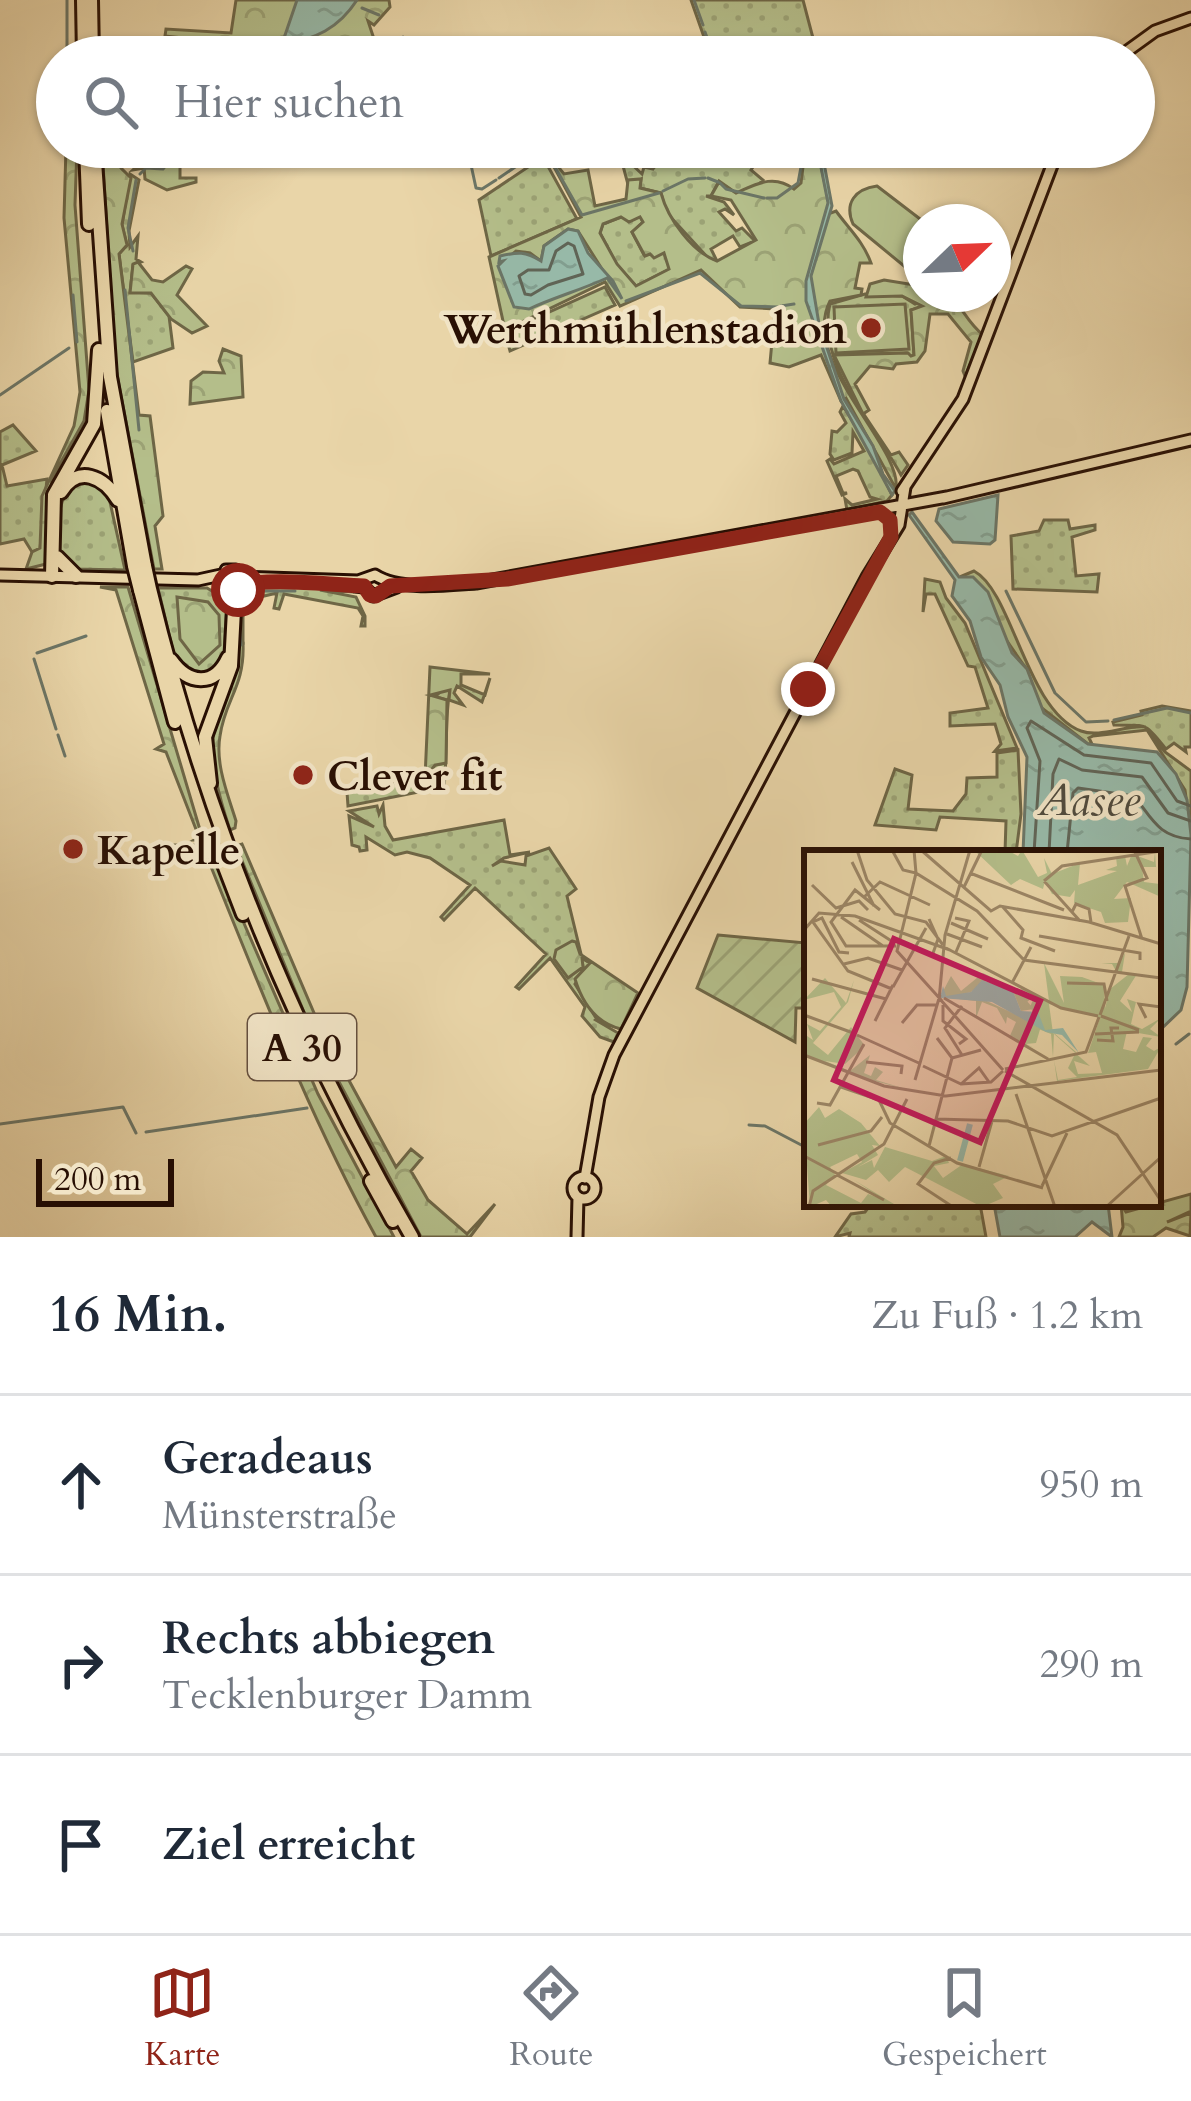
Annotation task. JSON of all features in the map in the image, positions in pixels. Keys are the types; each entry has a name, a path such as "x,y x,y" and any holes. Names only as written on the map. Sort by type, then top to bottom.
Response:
{"highway":[{"path":"87,0 88,36"},
{"name":"A 30","path":"91,168 99,350 123,508 140,566"},
{"name":"A 30","path":"92,168 110,377 140,566 170,706 216,828"},
{"path":"52,576 54,495 94,424 99,350"},
{"path":"52,576 58,498 73,478 98,478 123,508"},
{"path":"57,557 76,576"},
{"path":"165,650 190,679 205,680 223,668 229,648 232,584"},
{"path":"216,828 205,737 231,666 232,584"},
{"name":"A 30","path":"145,589 222,849 292,1027 402,1237"},
{"name":"A 30","path":"222,849 300,1024 412,1237"}],"main road":[{"path":"1148,36 1191,18"},
{"path":"577,1237 582,1198 594,1187 585,1178 599,1097 614,1055 892,533 906,483 963,399 1050,168"},
{"path":"365,583 373,596 384,585 507,579 901,506 1191,440"},
{"path":"906,483 926,498"},
{"path":"850,516 947,496"},
{"path":"880,512 892,533"},
{"path":"0,574 232,584 365,583 375,574 384,585"},
{"path":"577,1237 582,1198"}],"green space":[{"path":"236,0 389,0 390,7 374,25 368,21 373,36 165,36 166,29 231,33"},
{"path":"691,0 803,0 812,36 704,36"},
{"path":"65,168 76,168 89,390 84,421 52,478 46,564 26,569 32,552 40,548 42,496 74,426 80,392 64,218"},
{"path":"103,168 121,168 131,178 122,224 127,245 119,254 139,415 150,416 163,516 155,526 162,569 154,569 115,364"},
{"path":"144,168 180,168 180,178 196,178 196,182 167,190 145,179"},
{"path":"527,168 549,168 577,219 491,256 479,200"},
{"path":"555,168 564,174 588,170 595,206 626,199 628,180 641,179 640,188 661,193 675,224 690,242 717,261 756,240 731,200 711,196 719,182 736,193 764,182 794,189 801,183 803,168 821,168 831,213 836,211 871,263 860,263 855,288 862,289 861,295 830,301 824,325 839,376 884,450 896,489 846,398 841,401 821,355 789,367 770,363 775,309 740,307 701,270 620,306 605,282 505,330 489,257 581,217","holes":["621,217 629,222 640,217 643,222 632,232 645,256 664,253 669,269 636,286 600,233 603,224","568,229 578,231 607,277 545,300 512,301 503,262 517,264 514,257 504,261 516,251 541,261 544,246"]},
{"path":"624,168 636,168 642,174 644,168 752,168 763,180 752,191 736,193 719,181 711,196 706,196 724,202 734,215 725,209 719,212 736,231 742,228 755,241 740,247 733,236 711,249 717,261 710,260 666,212 661,193 640,188 641,180 630,192"},
{"path":"130,174 139,180 130,247 138,236 136,259 141,262 133,265 130,292 151,293 169,316 173,348 133,362 119,254 127,245 122,225"},
{"path":"877,186 903,206 903,265 853,224 853,198"},
{"path":"640,216 643,222 632,232 644,255 664,253 670,269 636,286 617,265 600,233 603,224"},
{"path":"138,262 152,280 163,282 186,266 192,269 177,295 207,326 192,333 171,319 151,293 130,293 133,264"},
{"path":"884,280 903,283 903,296 866,297 870,284"},
{"path":"605,287 615,305 510,351 505,332"},
{"name":"Werthmühlenstadion","path":"865,294 902,296 903,312 911,312 911,357 907,353 835,355 863,413 891,455 899,452 908,465 901,475 850,394 839,372 831,349 830,304"},
{"name":"Werthmühlenstadion","path":"903,304 909,349 836,353 834,307"},
{"path":"911,312 963,312 983,335 965,376 971,342 948,314 930,314 925,351 917,362 896,364 893,369 870,366 855,384 869,410 863,414 834,355 908,353 914,355"},
{"path":"223,349 241,356 243,397 190,404 191,381 203,372 224,373 219,361"},
{"path":"843,406 892,495 887,501 847,510 845,499 852,505 877,499 870,497 853,469 836,476 847,493 842,495 827,461 834,464 864,451 853,432 852,453 834,460 830,454 832,431 846,423 840,412"},
{"path":"13,425 36,451 2,465 7,486 47,479 40,549 32,552 24,539 0,544 0,432"},
{"path":"86,479 108,493 125,570 73,569 59,554 63,501"},
{"path":"1044,520 1068,520 1070,529 1095,525 1095,530 1072,537 1076,576 1099,574 1097,592 1013,589 1011,536 1039,531"},
{"path":"974,571 988,583 1033,677 1062,719 1088,733 1145,727 1165,752 1191,771 1191,835 1185,790 1147,730 1093,736 1088,744 1038,705 1027,670 962,576"},
{"path":"925,579 940,582 965,623 1017,748 995,751 1001,744 995,724 950,726 950,713 988,708 975,667 968,666 935,594 926,594 923,612"},
{"path":"252,585 354,592 320,590 356,597 365,616 365,626 361,626 363,616 358,608 284,594 279,609 274,608 277,593 243,601 243,643 237,642 237,599 250,588 263,588"},
{"path":"100,587 128,587 203,840 194,840 199,837 166,752 156,749 164,744 116,590"},
{"path":"158,588 207,588 227,600 224,655 210,674 191,675 175,659"},
{"path":"177,597 208,602 219,615 220,645 199,664 180,639"},
{"path":"237,642 243,643 241,671 219,747 236,821 230,830 215,776 213,735"},
{"path":"430,667 490,674 461,674 461,685 484,695 482,702 457,686 454,693 463,705 449,700 450,690 430,695 447,700 446,763 435,765 425,778"},
{"path":"452,680 444,787 348,806 347,792 425,778 435,765 445,763 447,700 429,695 437,695"},
{"path":"1162,706 1191,711 1191,747 1185,747 1186,752 1174,743 1166,749 1145,727 1114,725"},
{"path":"1018,750 1021,814 1016,850 1005,850 1006,821 940,817 936,830 875,825 895,769 912,775 908,809 953,811 966,794 967,778 997,777 997,753"},
{"path":"383,805 385,826 393,840 504,820 510,855 530,852 504,858 492,866 501,861 525,865 526,856 549,848 576,889 567,896 582,958 590,963 575,984 596,1018 621,1029 594,1019 618,1033 614,1042 600,1037 582,1016 585,1007 550,958 516,987 546,954 475,888 444,920 441,917 470,885 430,858 407,852 395,855 366,837 367,850 352,845 349,816 374,827 349,811 377,806 379,814"},
{"path":"242,844 320,1027 396,1167 411,1149 422,1158 411,1171 428,1200 467,1234 495,1204 470,1237 421,1237 310,1027 236,846"},
{"path":"154,845 210,845 318,1094 394,1237 376,1237 328,1143 205,852"},
{"path":"718,935 804,943 804,1008 796,1008 795,1042 697,988"},
{"path":"572,941 580,954 638,993 621,1029 597,1017 582,996 575,979 590,963 582,958 583,967 568,978 554,959 556,950"},
{"path":"1191,1194 1191,1211 1167,1222 1191,1213 1190,1236 1166,1228 1153,1237 1119,1237 1121,1207 1126,1212 1161,1207 1161,1202"},
{"path":"869,1207 981,1207 986,1237 849,1237 850,1233 835,1237 851,1214"}],"water":[{"path":"297,0 357,0 325,31 285,36"},
{"path":"821,168 825,168 832,206 811,276 819,324 844,399 873,446 895,491 892,495 841,401 806,301 806,281 828,203"},
{"path":"568,229 578,231 622,299 607,278 529,309 514,307 498,266 503,261 499,262 500,256 521,253 541,261 544,246"},
{"path":"998,495 995,540 990,544 953,542 936,521 939,509"},
{"name":"Aasee","path":"912,512 959,577 973,577 988,592 1012,653 1027,669 1044,713 1088,744 1157,752 1176,774 1187,800 1191,835 1187,987 1181,1010 1161,1029 1161,850 1023,850 1027,757 1008,717 1000,685 981,657 970,621 952,596 955,580 909,515"},
{"path":"995,1207 1108,1207 1112,1237 1092,1222 1075,1237 1000,1237"}],"waterway":[{"path":"67,0 67,36"},
{"path":"694,0 703,25"},
{"path":"362,8 379,15"},
{"path":"705,32 706,36"},
{"path":"140,174 146,168"},
{"path":"146,168 164,168"},
{"path":"472,168 476,188 496,180"},
{"path":"499,178 514,168"},
{"path":"555,168 582,215 659,193"},
{"path":"767,198 777,198 798,183 801,168"},
{"path":"663,191 688,179 705,178"},
{"path":"708,178 718,182"},
{"path":"133,251 128,228 136,180"},
{"path":"720,183 726,189 764,198"},
{"path":"626,301 700,273 741,306 778,307"},
{"path":"125,290 139,430"},
{"path":"73,295 77,342"},
{"path":"781,306 794,304"},
{"path":"0,395 69,348"},
{"path":"240,600 252,591 295,591"},
{"path":"1006,591 1055,693 1086,722 1108,721"},
{"path":"239,621 241,645"},
{"path":"37,653 86,636"},
{"path":"34,659 56,729"},
{"path":"1114,720 1167,708 1191,713"},
{"path":"58,735 65,756"},
{"path":"1176,1044 1189,1034"},
{"path":"0,1124 123,1107 136,1133"},
{"path":"146,1132 307,1108"},
{"path":"749,1125 765,1126 804,1146"}],"place":[{"name":"Werthmühlenstadion","path":"871,328"},
{"name":"Clever fit","path":"303,775"},
{"name":"Kapelle","path":"73,849"}],"route":[{"path":"238,590 242,584 257,583 344,585 364,586 376,596 390,586 476,584 880,512 890,520 891,537 808,689"}]}
